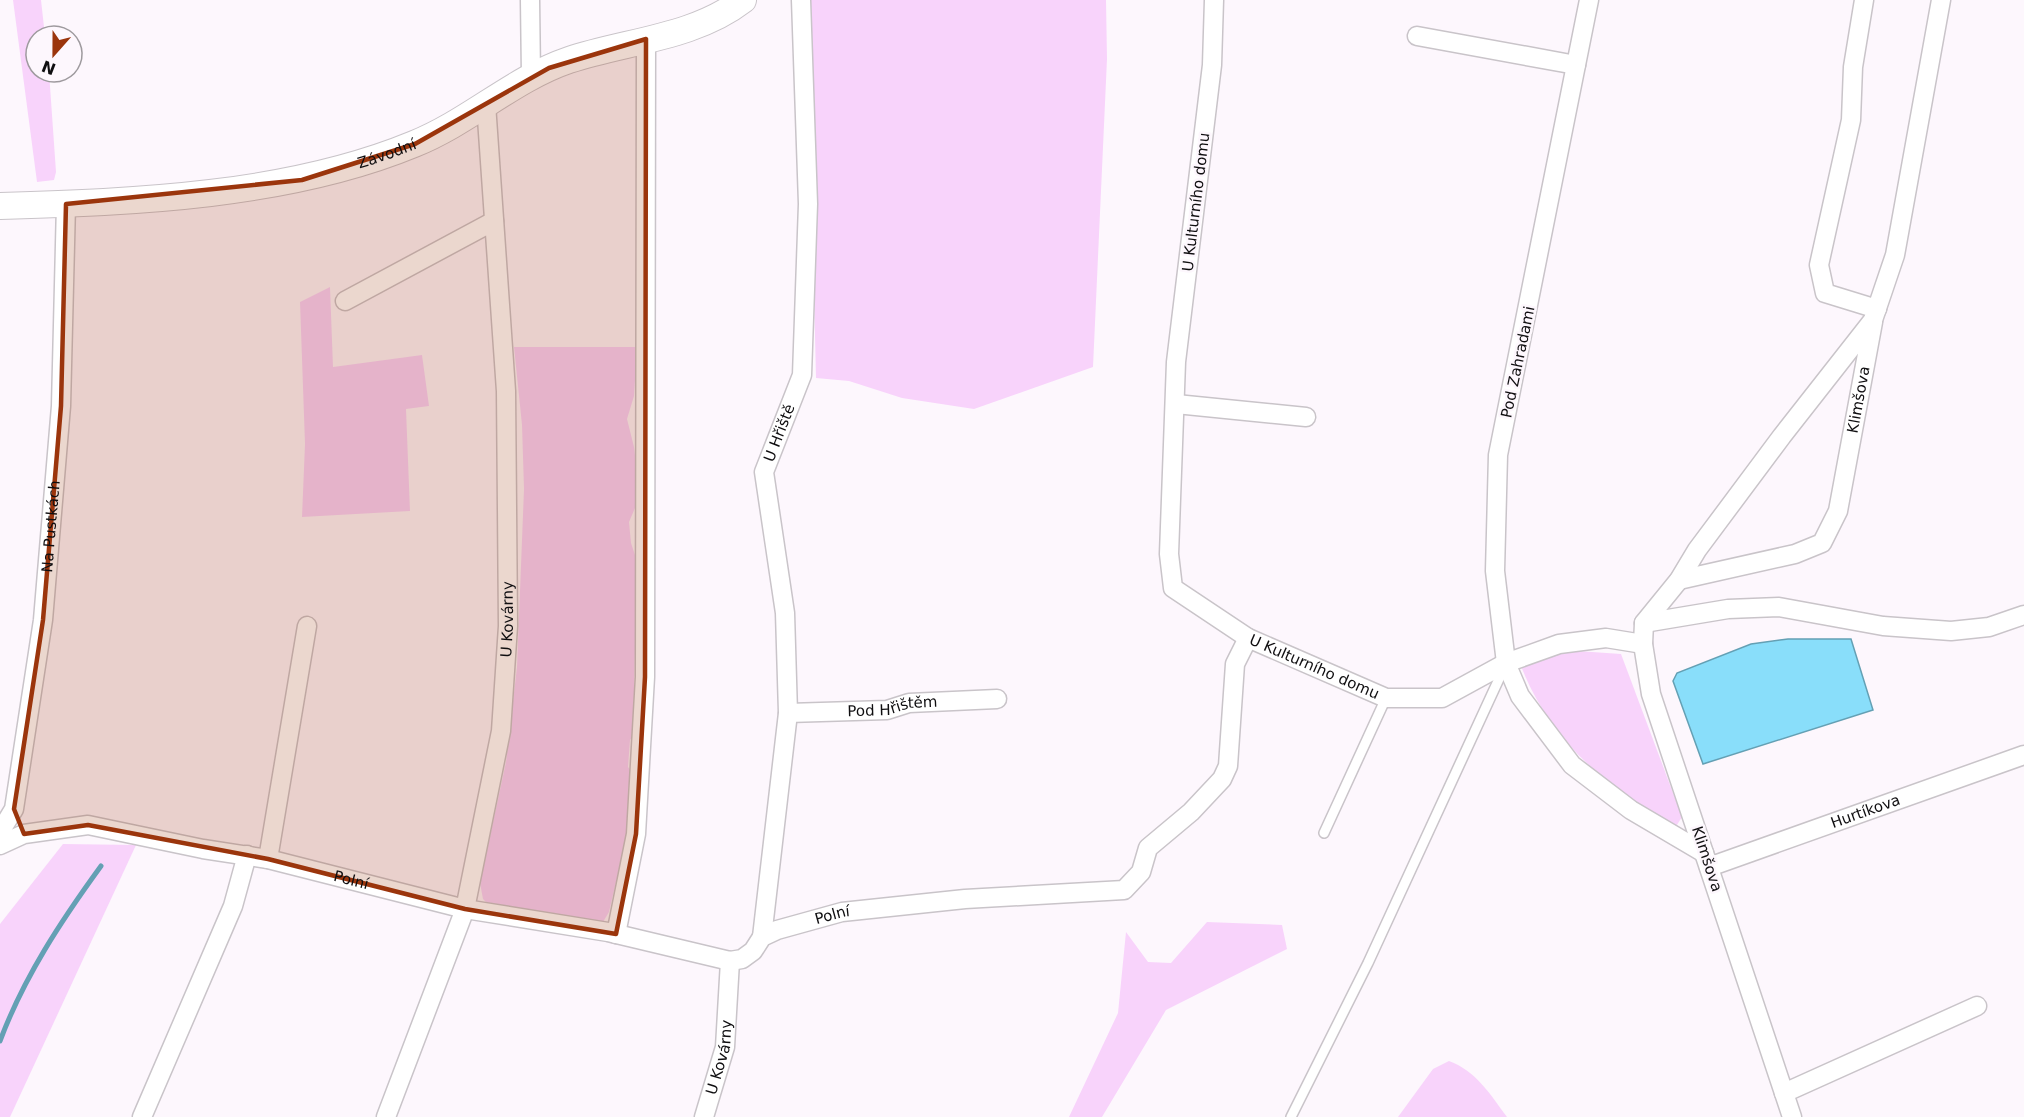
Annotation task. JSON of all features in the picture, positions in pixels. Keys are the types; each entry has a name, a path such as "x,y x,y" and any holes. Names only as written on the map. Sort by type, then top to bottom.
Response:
{"street":[{"path":"530,0 531,76"},
{"name":"Závodní","path":"0,206 66,210 302,180 415,144 531,76 569,60 707,21 743,0"},
{"name":"U Hřiště","path":"762,937 788,713 785,613 764,472 802,375 808,204 801,0"},
{"name":"U Kulturního domu","path":"1214,0 1212,65 1176,362 1169,554 1173,588 1248,638 1386,698 1442,698 1506,663 1559,644 1606,638 1643,644"},
{"name":"Pod Zahradami","path":"1589,0 1498,455 1495,571 1506,663 1520,696 1572,765 1630,810 1707,860"},
{"path":"1864,0 1853,67 1851,120 1819,266 1825,292 1875,314"},
{"name":"Klimšova","path":"1679,580 1796,554 1822,543 1838,511 1857,421 1875,314 1895,255 1941,0"},
{"path":"1417,36 1576,65"},
{"path":"616,934 636,834 645,677 646,39"},
{"name":"U Kovárny","path":"386,1117 465,909 501,731 508,626 507,446 486,104"},
{"name":"Na Pustkách","path":"0,832 14,809 46,584 61,406 66,210"},
{"path":"345,302 494,221"},
{"name":"Klimšova","path":"1792,1117 1766,1046 1651,694 1643,644 1644,623 1679,580 1697,549 1875,314"},
{"path":"1176,404 1306,417"},
{"path":"1644,623 1728,609 1779,607 1871,625 1951,631 1989,627 2024,615"},
{"path":"267,859 307,626"},
{"name":"Polní","path":"0,845 24,834 88,825 203,849 267,859 465,909 616,934 730,962 742,959 753,951 762,937 797,922 842,912 965,899 1124,890 1141,872 1148,848 1191,812 1222,779 1228,766 1235,664 1248,638"},
{"name":"Pod Hřištěm","path":"788,713 886,710 909,703 997,699"},
{"name":"Hurtíkova","path":"1707,860 2024,755"},
{"path":"14,809 24,834"},
{"path":"142,1117 232,906 247,855"},
{"name":"U Kovárny","path":"704,1117 725,1047 730,962"},
{"path":"1784,1093 1977,1006"}],"lane":[{"path":"1291,1117 1377,943 1506,663"},
{"path":"1324,833 1386,698"}],"highlighted area":[{"path":"646,39 645,677 636,834 616,934 465,909 268,859 88,825 24,834 14,809 43,620 61,406 66,204 302,180 415,144 549,68"}],"shaded area":[{"path":"13,0 41,0 44,24 24,24 24,83"},
{"path":"807,0 1106,0 1107,59 1093,367 974,409 902,398 849,381 816,378"},
{"path":"24,84 50,84 56,172 54,180 37,182"},
{"path":"330,287 333,367 422,355 429,406 406,409 410,511 302,517 305,444 300,302"},
{"path":"514,347 637,347 634,396 627,419 634,447 638,501 629,522 631,543 637,561 633,736 630,740 628,767 631,771 628,830 609,912 603,922 488,904 483,899 480,883 506,762 517,667 524,489 522,425"},
{"path":"1563,650 1621,654 1682,817 1675,828 1626,796 1583,760 1548,717 1533,693 1521,666"},
{"path":"63,844 136,845 10,1117 0,1117 0,924"},
{"path":"1207,922 1282,925 1287,949 1166,1010 1102,1117 1069,1117 1118,1013 1126,932 1148,962 1171,963"},
{"path":"1449,1061 1459,1065 1475,1077 1507,1117 1398,1117 1433,1069"}],"water":[{"path":"1788,639 1851,639 1873,710 1703,764 1673,681 1677,673 1751,644"}],"waterway":[{"path":"0,1041 20,994 44,950 101,866"}]}
